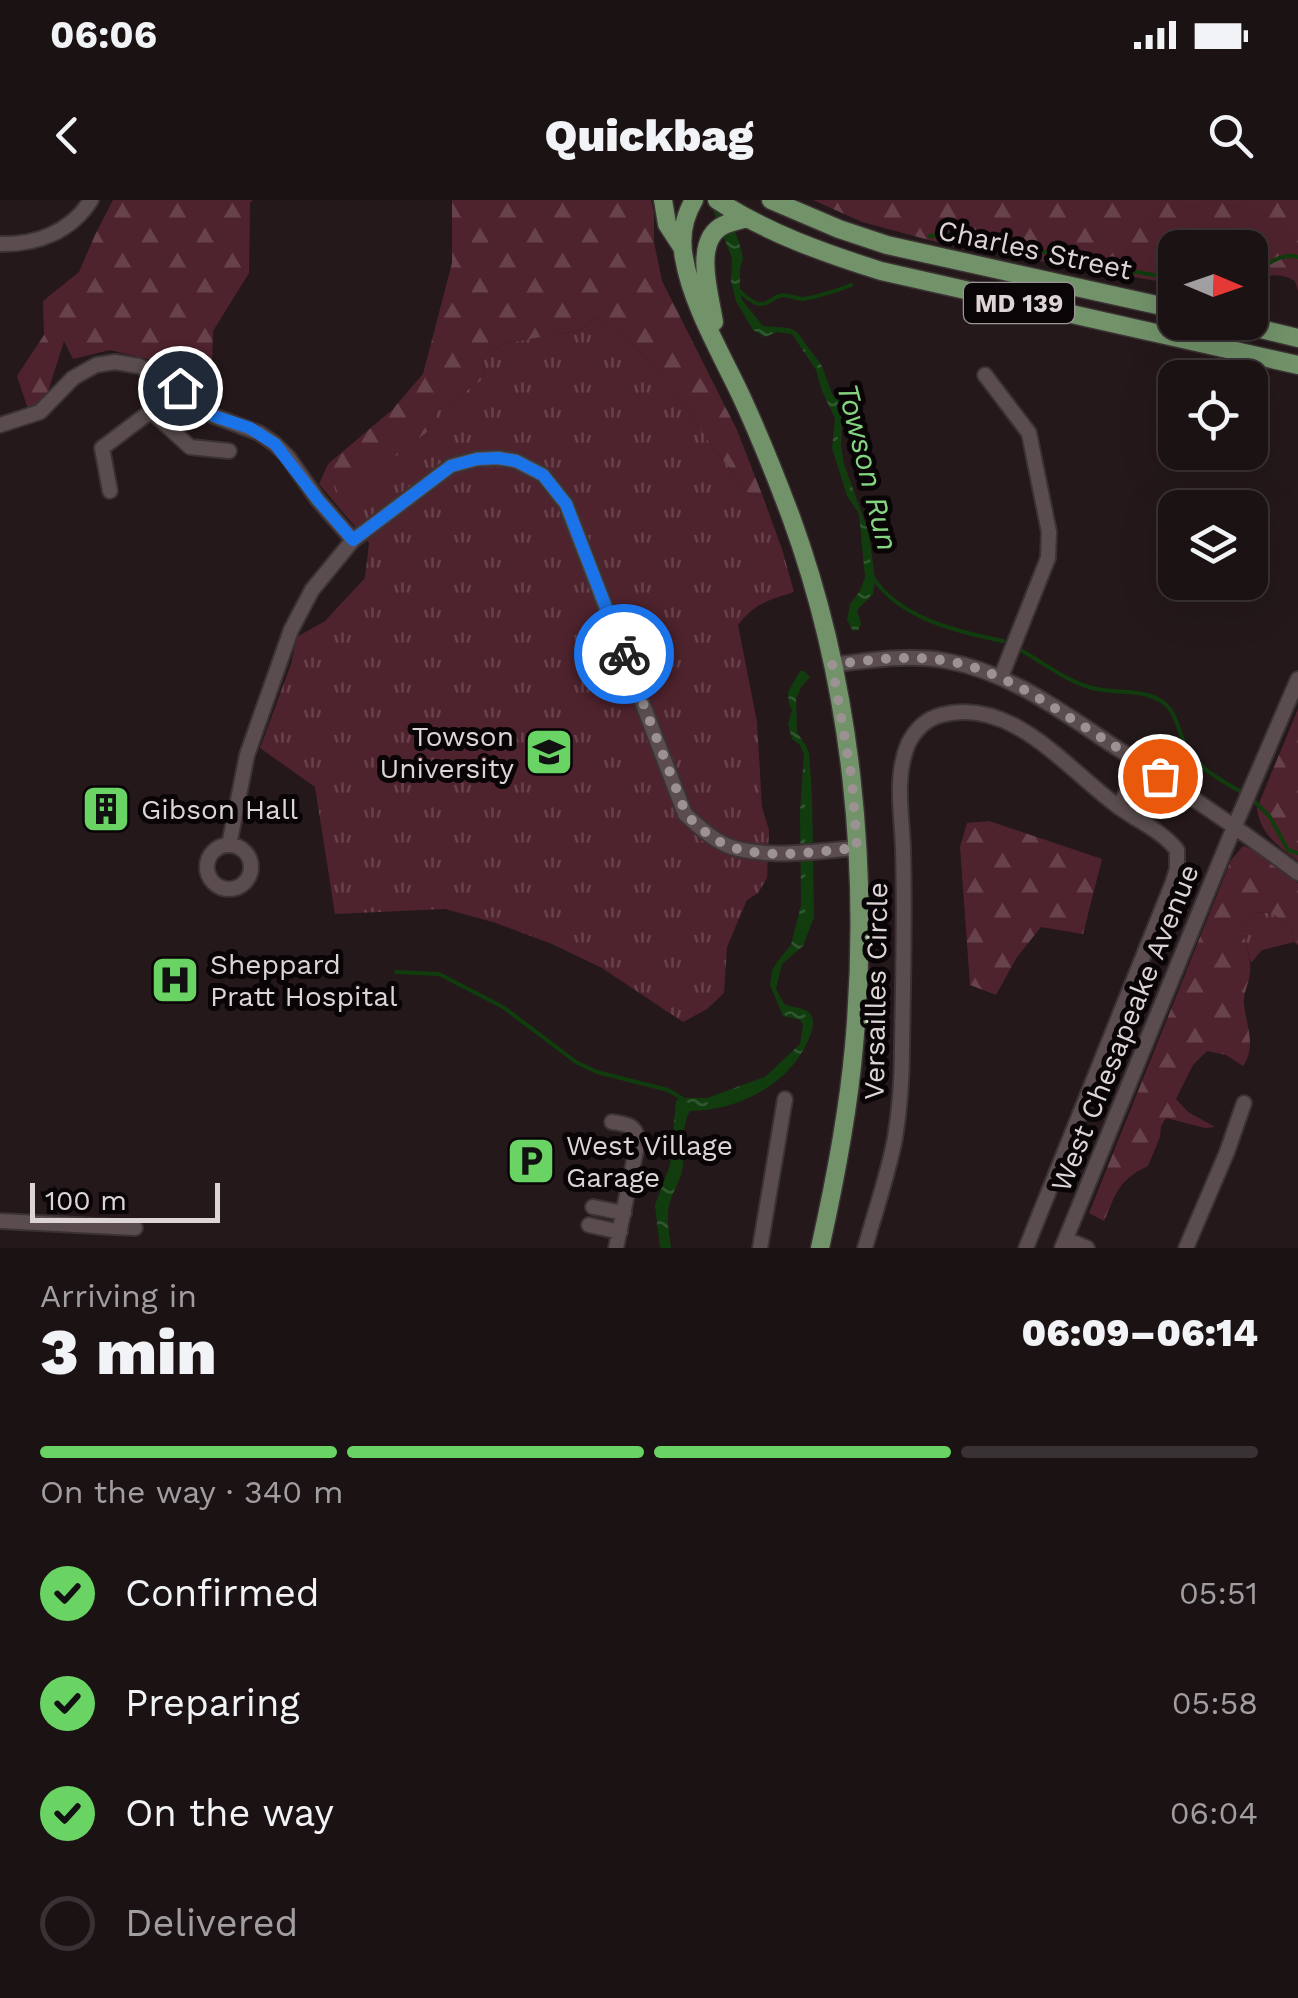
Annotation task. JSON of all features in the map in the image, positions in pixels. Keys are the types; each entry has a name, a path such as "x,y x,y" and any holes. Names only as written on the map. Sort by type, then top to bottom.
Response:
{"main road":[{"path":"663,200 667,224 682,247"},
{"path":"694,200 682,247 690,284 764,446 808,567 832,665 852,780 860,930 855,1036 842,1140 820,1248"},
{"name":"Charles Street","path":"716,200 807,246 898,276 1298,365"},
{"name":"Charles Street","path":"771,200 888,245 1158,305"},
{"path":"720,352 705,266 706,250 714,232 747,218"},
{"path":"1268,331 1298,338"}],"street":[{"path":"0,244 52,235 80,216 90,200"},
{"path":"0,425 40,412 73,378 88,369 116,362 138,366 178,387 214,416 250,428 275,444 353,540"},
{"path":"986,375 1029,433 1049,532 1048,558 1001,677"},
{"path":"110,490 102,448 151,411 190,447 229,451"},
{"path":"229,844 247,755 291,630 312,590 353,540 451,466 498,458 516,461 543,475 566,504 686,814 705,833 738,850 778,854 857,848"},
{"path":"832,665 922,658 963,664 1001,677 1040,697 1160,776 1298,873"},
{"name":"West Chesapeake Avenue","path":"1064,1244 1298,678"},
{"name":"Versailles Circle","path":"865,1248 900,1106 902,762 920,727 933,718 962,711 990,715 1034,738 1177,850 1177,868 1026,1248"},
{"path":"1118,807 1143,765"},
{"path":"1135,818 1160,776"},
{"path":"760,1248 786,1099"},
{"path":"1186,1248 1244,1103"},
{"path":"612,1122 630,1124 637,1131 638,1141 616,1248"},
{"path":"593,1207 624,1213"},
{"path":"0,1220 134,1228"},
{"path":"589,1225 620,1232"},
{"path":"1064,1244 1087,1248"}],"green space":[{"path":"113,200 253,200 249,273 213,331 211,402 156,361 110,350 73,359 64,341 44,404 29,412 17,376 44,335 43,301 79,272"},
{"path":"452,200 651,200 662,281 737,430 763,497 742,491 732,470 677,394 624,334 595,318 581,330 506,343 484,355 483,379 435,413 427,432 340,500 328,464 392,410 423,374 452,263"},
{"path":"813,200 1298,200 1298,291 1295,281 1268,276 1268,230 1158,230 1158,281 955,247 862,222"},
{"path":"595,318 624,334 677,394 732,470 742,491 763,497 794,592 757,607 738,625 757,722 762,807 769,830 767,878 758,893 747,900 727,947 724,993 707,1009 683,1022 602,968 493,922 445,909 335,914 315,787 260,748 297,637 325,621 365,578 369,543 319,484 328,464 340,499 427,432 435,413 483,379 484,355 506,343 581,330"},
{"path":"1298,709 1298,861 1266,832 1257,808"},
{"path":"989,821 1102,859 1083,934 1041,927 1017,957 996,995 970,985 960,847 967,823"},
{"path":"1243,846 1259,852 1298,883 1298,945 1291,927 1271,913 1251,912 1241,925 1250,967 1244,1000 1250,1043 1247,1058 1243,1066 1226,1055 1207,1051 1193,1065 1176,1099 1188,1112 1215,1127 1166,1118 1148,1166 1124,1182 1104,1221 1089,1213 1231,860"},
{"path":"1251,912 1271,913 1291,927 1294,942 1262,950 1251,963 1241,925"}],"water":[{"name":"Towson Run","path":"709,200 725,200 743,259 742,300 763,326 797,332 822,366 832,394 843,405 844,464 869,533 875,579 873,594 857,610 861,624 858,630 853,631 847,620 850,604 865,577 859,514 847,496 832,448 835,419 816,370 792,334 777,332 765,337 753,330 736,301 731,281 732,258"},
{"path":"800,671 810,677 796,699 797,732 809,753 814,917 803,946 782,964 776,989 784,1004 809,1012 812,1030 790,1069 761,1092 726,1106 690,1111 685,1125 681,1175 668,1210 671,1248 660,1248 655,1205 670,1165 676,1101 707,1098 765,1077 800,1044 803,1025 800,1020 783,1016 770,985 772,971 791,945 801,905 804,755 792,739 788,724 792,710 788,692"}],"waterway":[{"path":"930,236 979,236 1088,263 1158,275"},
{"path":"1268,263 1298,257"},
{"path":"736,288 751,301 763,304 782,295 803,299 851,285"},
{"path":"872,576 897,603 913,613 949,628 1003,641"},
{"path":"1022,651 1080,684 1147,695 1164,703 1193,758 1243,793"},
{"path":"1251,798 1270,817 1288,850 1298,853"},
{"path":"396,972 439,974 503,1007 576,1062 597,1072 668,1090 683,1099"}],"way so far":[{"path":"624,654 686,814 705,833 738,850 778,854 857,848 852,780 832,665 922,658 981,669 1040,697 1160,776"}],"place":[{"name":"Towson University","path":"549,752"},
{"name":"Gibson Hall","path":"106,809"},
{"name":"Sheppard Pratt Hospital","path":"175,980"},
{"name":"West Village Garage","path":"531,1161"}],"route":[{"path":"180,388 214,416 250,428 275,444 353,540 451,466 498,458 516,461 543,475 566,504 624,654"}]}
